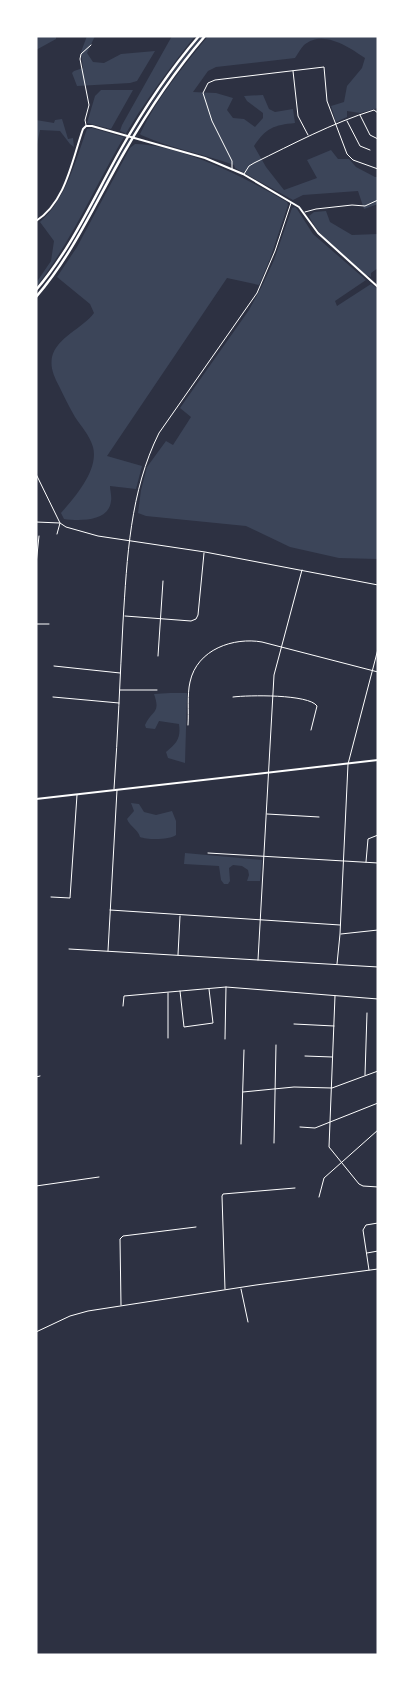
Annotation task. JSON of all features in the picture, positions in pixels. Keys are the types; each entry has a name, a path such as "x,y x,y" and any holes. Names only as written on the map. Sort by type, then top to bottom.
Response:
{"highway":[{"path":"36,290 69,245 139,118 178,62 199,36"},
{"path":"36,297 73,248 144,120 171,79 205,36"}],"street":[{"path":"36,221 52,206 62,189 72,165 83,129 86,126 85,120 89,105 80,59 81,54 91,45"},
{"path":"232,169 232,161 212,121 203,93 208,83 215,80 324,67 327,101 348,156 353,160 378,169"},
{"path":"293,71 298,116 309,136"},
{"path":"243,174 254,163 309,136 374,110 378,113"},
{"path":"360,115 369,133 378,139"},
{"path":"347,120 360,146 370,150"},
{"path":"86,126 116,132 205,158 243,174 292,202 305,212 318,233 378,286"},
{"path":"305,212 343,206 366,206 378,200"},
{"path":"108,951 120,673 135,500 154,442 159,433 257,293 275,251 292,202"},
{"path":"36,474 60,523 57,534"},
{"path":"36,522 60,523 90,534 130,542 205,552 378,585"},
{"path":"36,564 38,536"},
{"path":"124,616 196,620 205,552"},
{"path":"258,960 274,675 302,570"},
{"path":"158,656 163,581"},
{"path":"36,624 49,624"},
{"path":"188,725 190,681 201,661 216,648 245,640 378,672"},
{"path":"337,964 348,764 378,649"},
{"path":"54,666 120,673"},
{"path":"120,690 157,690"},
{"path":"53,697 119,703"},
{"path":"233,697 299,698 316,703 311,730"},
{"path":"36,798 378,760"},
{"path":"51,897 70,898 78,794"},
{"path":"267,814 319,817"},
{"path":"366,862 368,839 378,835"},
{"path":"208,853 378,863"},
{"path":"110,910 340,925"},
{"path":"178,955 180,916"},
{"path":"340,934 378,930"},
{"path":"68,949 378,966"},
{"path":"225,1039 226,986"},
{"path":"123,1006 124,996 226,986 378,999"},
{"path":"180,991 184,1027 213,1024 209,988"},
{"path":"168,992 168,1038"},
{"path":"336,995 329,1147 361,1186 378,1187"},
{"path":"365,1076 368,1013"},
{"path":"294,1024 334,1026"},
{"path":"274,1143 276,1045"},
{"path":"241,1144 244,1050"},
{"path":"305,1056 333,1057"},
{"path":"242,1092 294,1087 332,1088 378,1071"},
{"path":"36,1077 40,1076"},
{"path":"300,1127 315,1128 378,1103"},
{"path":"319,1197 324,1178 378,1130"},
{"path":"36,1186 99,1177"},
{"path":"225,1290 223,1194 295,1188"},
{"path":"369,1270 363,1226 378,1223"},
{"path":"121,1306 120,1239 123,1236 196,1226"},
{"path":"367,1253 378,1251"},
{"path":"36,1332 78,1313 240,1287 378,1269"},
{"path":"240,1287 248,1322"}],"shaded area":[{"path":"36,36 56,36 56,39 36,50"},
{"path":"87,36 95,36 87,53 93,62 104,63 121,54 155,51 137,81 77,86 72,73 83,68 81,52"},
{"path":"172,36 195,36 165,75 138,115 121,142 71,234 36,287 36,283 51,261 54,241 40,222 57,202 64,190 87,129 92,128 123,137 125,133 120,131 122,125"},
{"path":"201,36 203,36 170,77 140,121 83,225 136,127 167,80"},
{"path":"208,36 378,36 378,108 360,113 347,111 347,117 336,122 331,106 344,102 347,86 362,68 365,58 336,41 327,39 311,41 304,45 295,58 216,67 208,71 193,92 216,93 233,98 227,110 233,118 244,119 255,127 263,118 263,113 247,101 244,96 263,95 269,109 275,112 293,109 295,123 271,128 254,146 266,167 284,190 317,178 307,160 331,150 338,159 349,159 356,167 378,177 378,204 364,209 358,191 303,195 293,200 235,168 234,165 163,144 141,135 162,95"},
{"path":"101,90 133,90 111,129 87,123 95,96"},
{"path":"62,119 68,139 73,138 74,147 60,131 40,130 36,149 36,120 54,123 55,120"},
{"path":"135,144 173,150 193,156 233,173 287,202 288,205 259,285 227,278 107,456 142,466 136,489 110,486 111,501 105,513 92,519 64,519 61,513 85,483 94,456 90,439 73,413 56,379 52,368 52,357 59,344 94,313 90,304 57,277 77,247 130,148"},
{"path":"295,207 313,234 366,280 335,301 337,306 371,284 378,289 378,559 339,558 290,547 246,526 146,516 138,513 147,467 166,441 173,445 191,417 180,408 249,310 274,260 292,208"},
{"path":"326,211 330,222 352,235 378,234 378,268 371,273 371,277 366,275 327,240 309,216 314,212"},
{"path":"187,693 185,763 168,758 166,752 177,740 179,724 159,721 155,729 146,728 145,725 156,709 157,705 154,694"},
{"path":"131,803 139,804 144,812 156,815 172,811 176,821 176,835 158,839 140,837 127,819 134,811"},
{"path":"185,853 262,860 260,881 247,881 248,870 242,866 233,865 229,868 230,881 228,884 224,884 221,880 219,866 184,864"}]}
